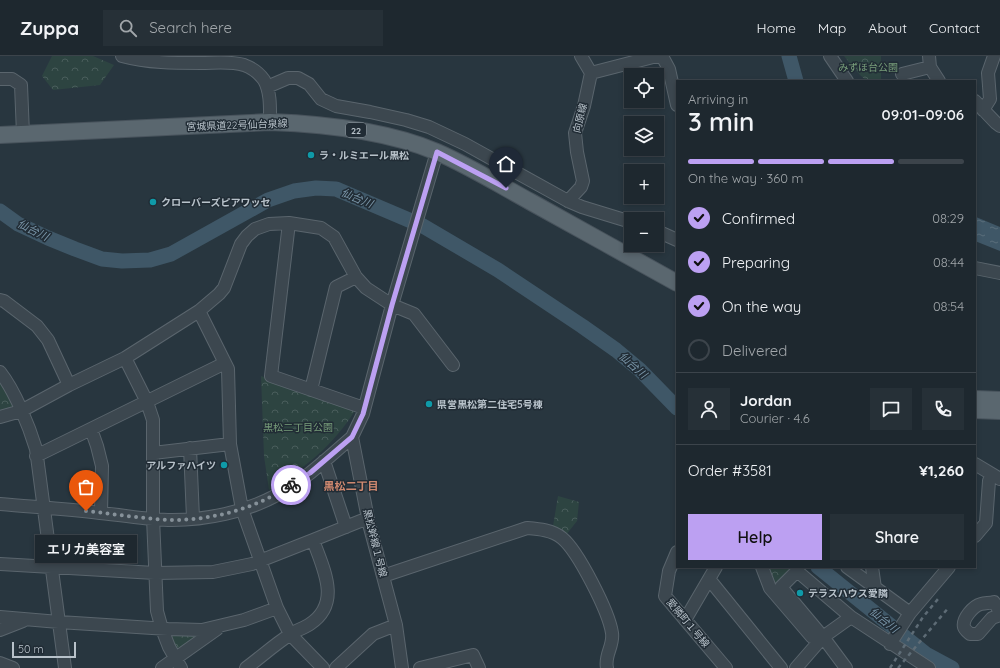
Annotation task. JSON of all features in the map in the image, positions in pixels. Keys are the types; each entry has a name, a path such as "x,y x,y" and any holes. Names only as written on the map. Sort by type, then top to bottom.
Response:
{"main road":[{"name":"宮城県道22号仙台泉線","path":"0,135 270,122 315,125 362,131 437,152 493,181 676,282"},
{"path":"976,399 999,408"},
{"path":"976,410 999,408"},
{"path":"976,417 999,408"}],"street":[{"path":"122,56 137,60 164,63 228,63 244,66 256,72 264,80 267,87 270,105 270,122"},
{"path":"581,56 592,73 658,56 663,58 669,69 676,100"},
{"path":"830,56 846,80"},
{"path":"994,56 988,73 990,99 979,106 1000,126"},
{"path":"902,74 930,62 939,80"},
{"name":"向原線","path":"568,201 582,187 583,181 575,133 584,106 592,73"},
{"path":"267,87 288,78 298,78 309,84 321,99 336,106 406,120 429,127 465,144 568,201 582,207 624,220"},
{"path":"0,79 12,79 20,85 23,134"},
{"path":"0,504 172,520 193,518 229,513 242,509 275,496 310,473 352,437 364,408 392,305 437,152"},
{"path":"289,223 271,376 364,408"},
{"path":"0,417 21,411 69,385 125,358 199,312 224,288 241,244 247,236 255,229 269,224 289,223 321,228 334,237 356,277 366,288 392,305 414,314 453,365"},
{"path":"664,234 676,240"},
{"path":"976,268 1000,273"},
{"path":"311,390 336,287 356,277"},
{"path":"0,300 4,301 37,326 48,340 69,385"},
{"path":"199,312 228,369 230,444 242,509 260,561 277,608 290,634 323,668"},
{"path":"125,358 151,410 153,420 153,518 157,611 169,647 178,663"},
{"path":"36,456 225,363"},
{"path":"0,372 11,390 31,433 36,456 65,668"},
{"path":"91,429 102,466 101,513"},
{"name":"黒松幹線１号線","path":"352,437 368,518 396,625 402,668"},
{"path":"153,453 230,444"},
{"path":"190,448 193,518"},
{"path":"324,461 346,527"},
{"path":"976,465 996,477 989,481 986,523 976,535"},
{"path":"0,564 155,573 213,572 252,564 368,518"},
{"path":"383,576 527,528 545,530 555,534 565,542 578,557 599,597 607,617 612,633 613,643 605,661 606,668"},
{"path":"246,668 290,634 310,624 318,617 326,604 328,595 326,577 313,540"},
{"name":"愛隣町１号線","path":"676,554 669,571 665,596 726,668"},
{"path":"685,620 715,568"},
{"path":"762,568 770,588 846,668"},
{"path":"848,568 909,615"},
{"path":"872,568 875,588"},
{"path":"892,641 909,615 948,568"},
{"path":"837,668 820,640 781,587 797,571 851,617 892,641 929,668"},
{"path":"709,579 781,668"},
{"path":"997,607 980,604 975,607 964,621 965,629 970,634 978,634 992,618 1000,615"},
{"path":"0,617 162,629 202,630 244,620 277,608"},
{"path":"796,668 820,640 851,617"},
{"path":"0,630 28,619"},
{"path":"336,668 373,634 396,625"},
{"path":"162,668 178,663 221,626"},
{"path":"420,668 474,655 479,668"},
{"path":"0,663 13,668"}],"green space":[{"path":"52,56 93,56 114,65 100,85 53,90 42,76"},
{"name":"みずほ台公園","path":"844,56 881,56 881,80 866,80"},
{"name":"黒松二丁目公園","path":"261,376 356,409 338,434 318,455 295,473 269,490 264,456"},
{"path":"0,377 15,408 0,412"},
{"path":"558,496 579,502 577,521 566,535 553,526"},
{"path":"766,568 790,568 794,571 777,587 772,583"},
{"path":"201,634 177,655 168,635"}],"water":[{"path":"976,217 1000,227 1000,251 976,241"}],"waterway":[{"path":"789,56 796,80"},
{"name":"仙台川","path":"0,211 18,224 48,238 102,259 122,261 150,260 171,254 268,200 294,191 316,188 336,189 423,226 498,270 616,350 640,370 676,407"},
{"name":"仙台川","path":"819,568 926,654 952,668"}],"railway":[{"path":"890,668 923,617 938,599"},
{"path":"898,668 949,607"}],"way so far":[{"path":"86,511 172,520 193,518 229,513 250,507 275,496 291,485"}],"place":[{"name":"ラ・ルミエール黒松","path":"311,155"},
{"name":"クローバーズピアワッセ","path":"153,202"},
{"name":"県営黒松第二住宅5号棟","path":"429,404"},
{"name":"アルファハイツ","path":"224,465"},
{"name":"エリカ美容室","path":"86,511"},
{"name":"テラスハウス愛隣","path":"800,593"}],"district":[{"name":"黒松二丁目","path":"351,486"}],"route":[{"path":"291,485 310,473 352,437 363,414 392,305 437,152 506,188"}]}
